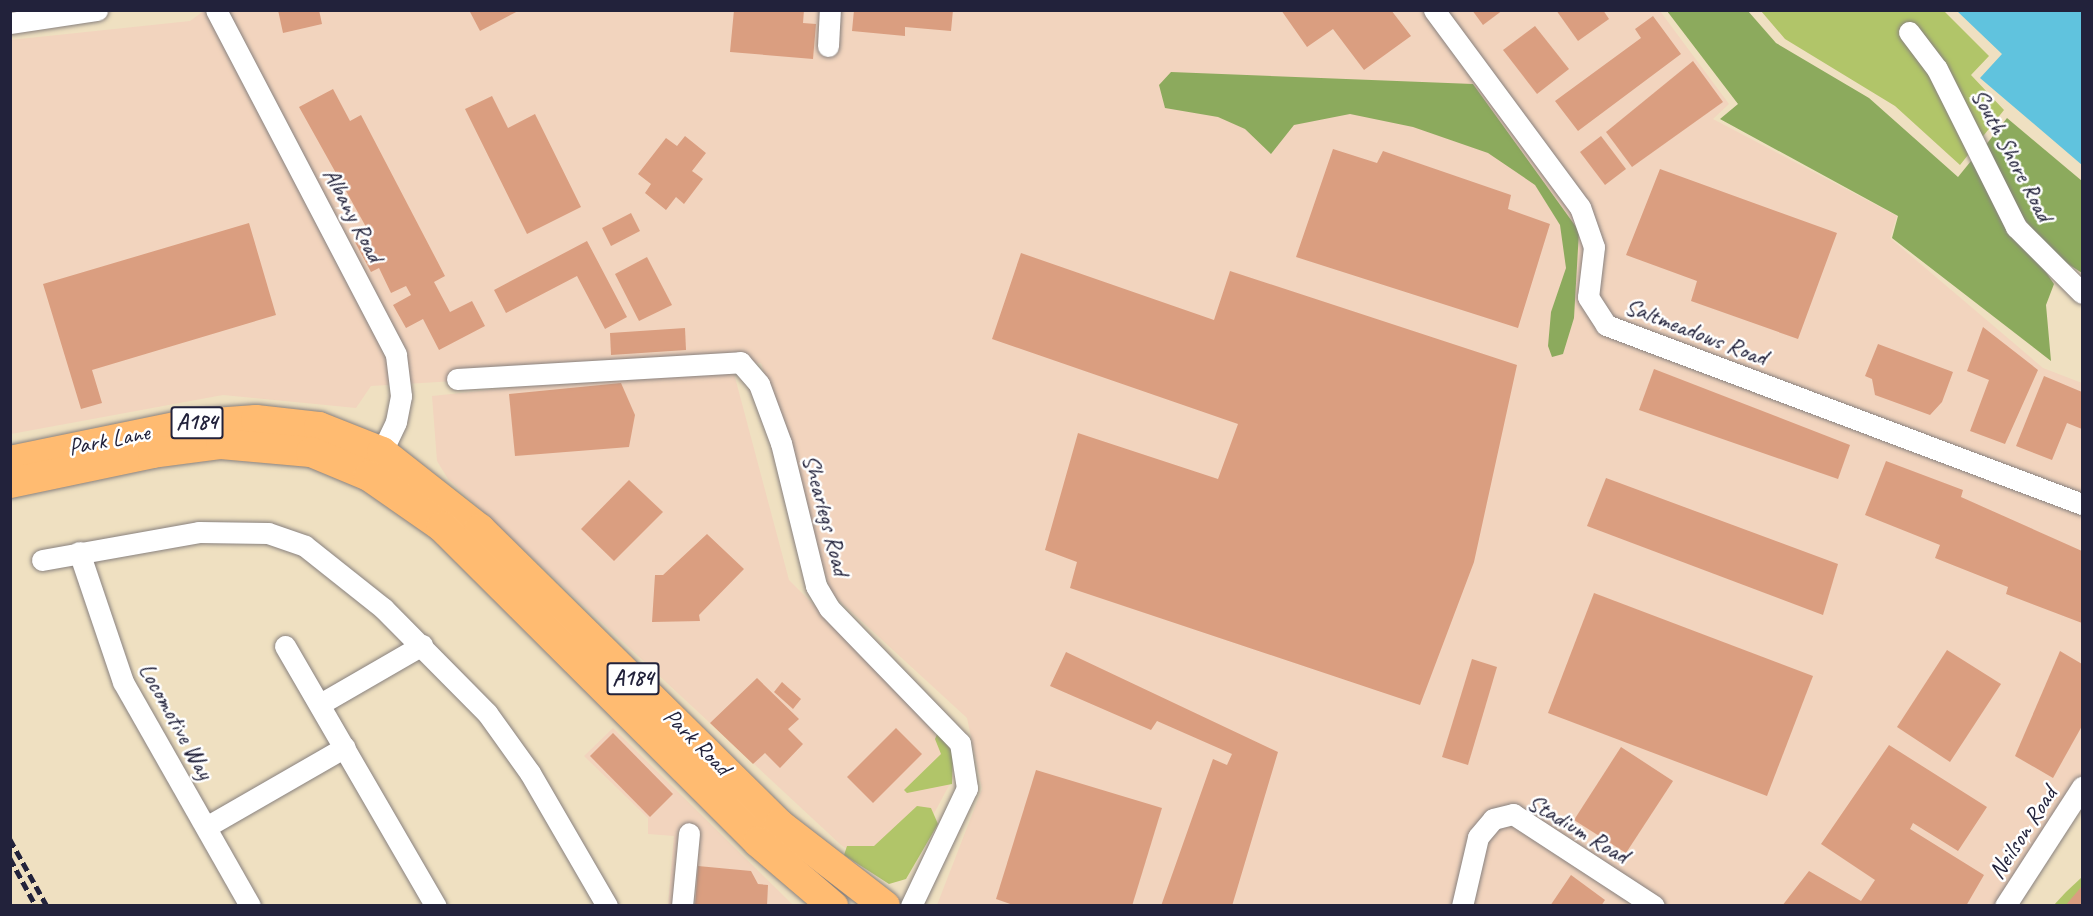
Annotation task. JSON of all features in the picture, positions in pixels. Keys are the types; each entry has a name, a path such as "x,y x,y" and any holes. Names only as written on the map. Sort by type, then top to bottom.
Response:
{"highway":[{"name":"Park Lane","path":"10,460 186,425 256,420 319,427 376,464"},
{"name":"Park Lane","path":"10,483 153,453 221,444 312,452 376,464"},
{"name":"Park Road","path":"376,464 758,842 833,906"},
{"name":"Park Road","path":"376,464 480,529 779,824 885,906"}],"street":[{"path":"10,23 97,10"},
{"name":"Albany Road","path":"216,10 396,355 401,396 376,464"},
{"path":"828,46 830,10"},
{"name":"Saltmeadows Road","path":"1434,10 1580,207 1594,248 1588,297 1606,325 2082,504"},
{"name":"South Shore Road","path":"1909,32 1938,69 2016,227 2082,293"},
{"name":"Shearlegs Road","path":"457,379 724,361 740,362 759,384 781,443 816,586 829,608 960,743 967,788 911,906"},
{"path":"42,560 199,532 268,533 324,557 422,645 509,742 607,906"},
{"name":"Locomotive Way","path":"79,552 123,681 250,906"},
{"path":"320,704 422,645"},
{"path":"285,646 436,906"},
{"path":"206,827 345,747"},
{"name":"Neilson Road","path":"2005,906 2082,787"},
{"name":"Stadium Road","path":"1462,906 1478,837 1493,819 1513,814 1654,906"},
{"path":"682,906 689,833"}],"shaded area":[{"path":"205,10 1660,11 1729,104 1713,119 1897,216 1890,238 2043,368 2082,383 2082,781 1995,905 937,905 982,789 967,718 831,593 761,363 732,366 789,580 904,695 947,750 953,778 898,881 841,845 448,479 437,461 432,396 712,366 371,386 356,408 223,395 11,434 10,40 190,21"},
{"path":"613,728 793,905 668,905 674,836 648,834 648,818 584,756"}],"green space":[{"path":"1667,11 1748,11 1776,43 1869,98 1958,177 1971,161 2054,284 2046,305 2051,361 1892,238 1898,216 1720,119 1738,104"},
{"path":"1761,11 1944,11 1989,56 1971,75 2004,110 1960,165 1895,106 1785,39"},
{"path":"1171,72 1473,84 1579,231 1574,318 1563,354 1552,357 1548,346 1551,312 1566,268 1560,225 1535,185 1488,153 1413,127 1350,114 1294,125 1271,154 1245,129 1218,117 1165,108 1159,85"},
{"path":"2007,118 2082,181 2082,273 2048,251 2014,205 1985,146"},
{"path":"939,730 953,754 952,784 907,793 904,790 941,754 935,739"},
{"path":"917,806 931,808 938,824 906,879 889,884 844,855 847,846 874,846"},
{"path":"2082,877 2082,905 2053,906 2066,892"}],"water":[{"path":"1957,11 2082,11 2082,165 1980,78 2002,54"}],"building":[{"path":"278,10 319,10 322,24 283,33"},
{"path":"469,10 520,10 480,31"},
{"path":"734,10 804,10 803,23 816,24 813,59 730,52"},
{"path":"854,10 953,10 951,31 905,27 905,36 852,31"},
{"path":"1281,10 1391,10 1411,36 1364,70 1333,29 1307,47"},
{"path":"1472,10 1503,10 1483,25"},
{"path":"1556,10 1603,10 1609,19 1578,41"},
{"path":"1653,16 1681,54 1578,131 1555,101 1641,38 1635,29"},
{"path":"1535,26 1569,69 1537,94 1503,50"},
{"path":"1693,61 1723,102 1632,167 1606,132"},
{"path":"333,89 350,121 361,115 445,276 434,282 450,312 472,301 485,326 439,350 423,319 406,328 393,305 411,295 406,286 391,293 379,268 371,272 355,242 370,234 299,107"},
{"path":"492,96 508,128 535,114 581,207 527,234 465,109"},
{"path":"685,136 706,153 692,171 703,179 684,204 676,197 666,210 645,193 651,184 638,174 666,138 677,146"},
{"path":"1601,136 1626,169 1605,185 1580,152"},
{"path":"1333,149 1377,163 1383,151 1511,195 1508,209 1550,224 1518,328 1296,257"},
{"path":"1660,169 1837,233 1798,339 1691,301 1697,281 1626,255"},
{"path":"631,213 640,231 611,246 602,228"},
{"path":"249,223 276,315 92,370 102,403 81,409 43,284"},
{"path":"587,241 627,317 605,329 577,276 506,313 494,290"},
{"path":"1021,253 1214,320 1230,271 1517,365 1474,562 1420,705 1070,588 1077,562 1045,550 1078,433 1218,479 1238,424 992,339"},
{"path":"647,257 672,305 639,321 615,274"},
{"path":"1983,327 2038,370 2005,444 1970,431 1989,380 1967,371"},
{"path":"685,328 686,350 611,355 610,333"},
{"path":"1878,344 1953,372 1942,402 1930,415 1875,395 1872,379 1865,376"},
{"path":"1654,369 1850,445 1838,479 1639,410"},
{"path":"2044,376 2082,392 2082,429 2067,423 2052,460 2016,446"},
{"path":"621,383 635,415 629,447 515,456 509,394"},
{"path":"1886,461 1963,490 1961,497 2082,551 2082,623 2006,594 2008,587 1935,558 1940,545 1865,515"},
{"path":"1606,478 1838,564 1823,615 1587,526"},
{"path":"629,480 663,512 614,561 581,529"},
{"path":"707,534 744,569 699,615 700,621 652,622 655,575 663,575"},
{"path":"1594,593 1813,676 1767,796 1548,713"},
{"path":"1947,650 2001,684 1950,762 1897,727"},
{"path":"2060,651 2082,664 2082,726 2053,778 2015,756"},
{"path":"1066,652 1278,752 1232,906 1161,906 1213,759 1227,765 1232,754 1157,721 1151,730 1050,686"},
{"path":"1472,659 1497,667 1468,765 1442,757"},
{"path":"757,678 799,719 788,729 803,744 780,768 765,753 753,764 710,723"},
{"path":"782,682 801,699 793,709 774,692"},
{"path":"896,728 922,754 873,803 847,777"},
{"path":"613,733 673,794 650,817 590,756"},
{"path":"1889,745 1987,807 1958,851 1913,823 1910,829 1984,875 1966,906 1782,906 1809,871 1861,901 1875,880 1821,844"},
{"path":"1621,747 1673,781 1626,853 1574,820"},
{"path":"1036,770 1162,808 1132,906 1016,906 996,899"},
{"path":"698,866 751,871 758,884 768,885 767,906 695,906"},
{"path":"1571,875 1605,900 1601,906 1550,906"},
{"path":"2082,886 2082,906 2065,906"}],"railway":[{"path":"10,839 47,906"},
{"path":"10,858 36,906"}]}
